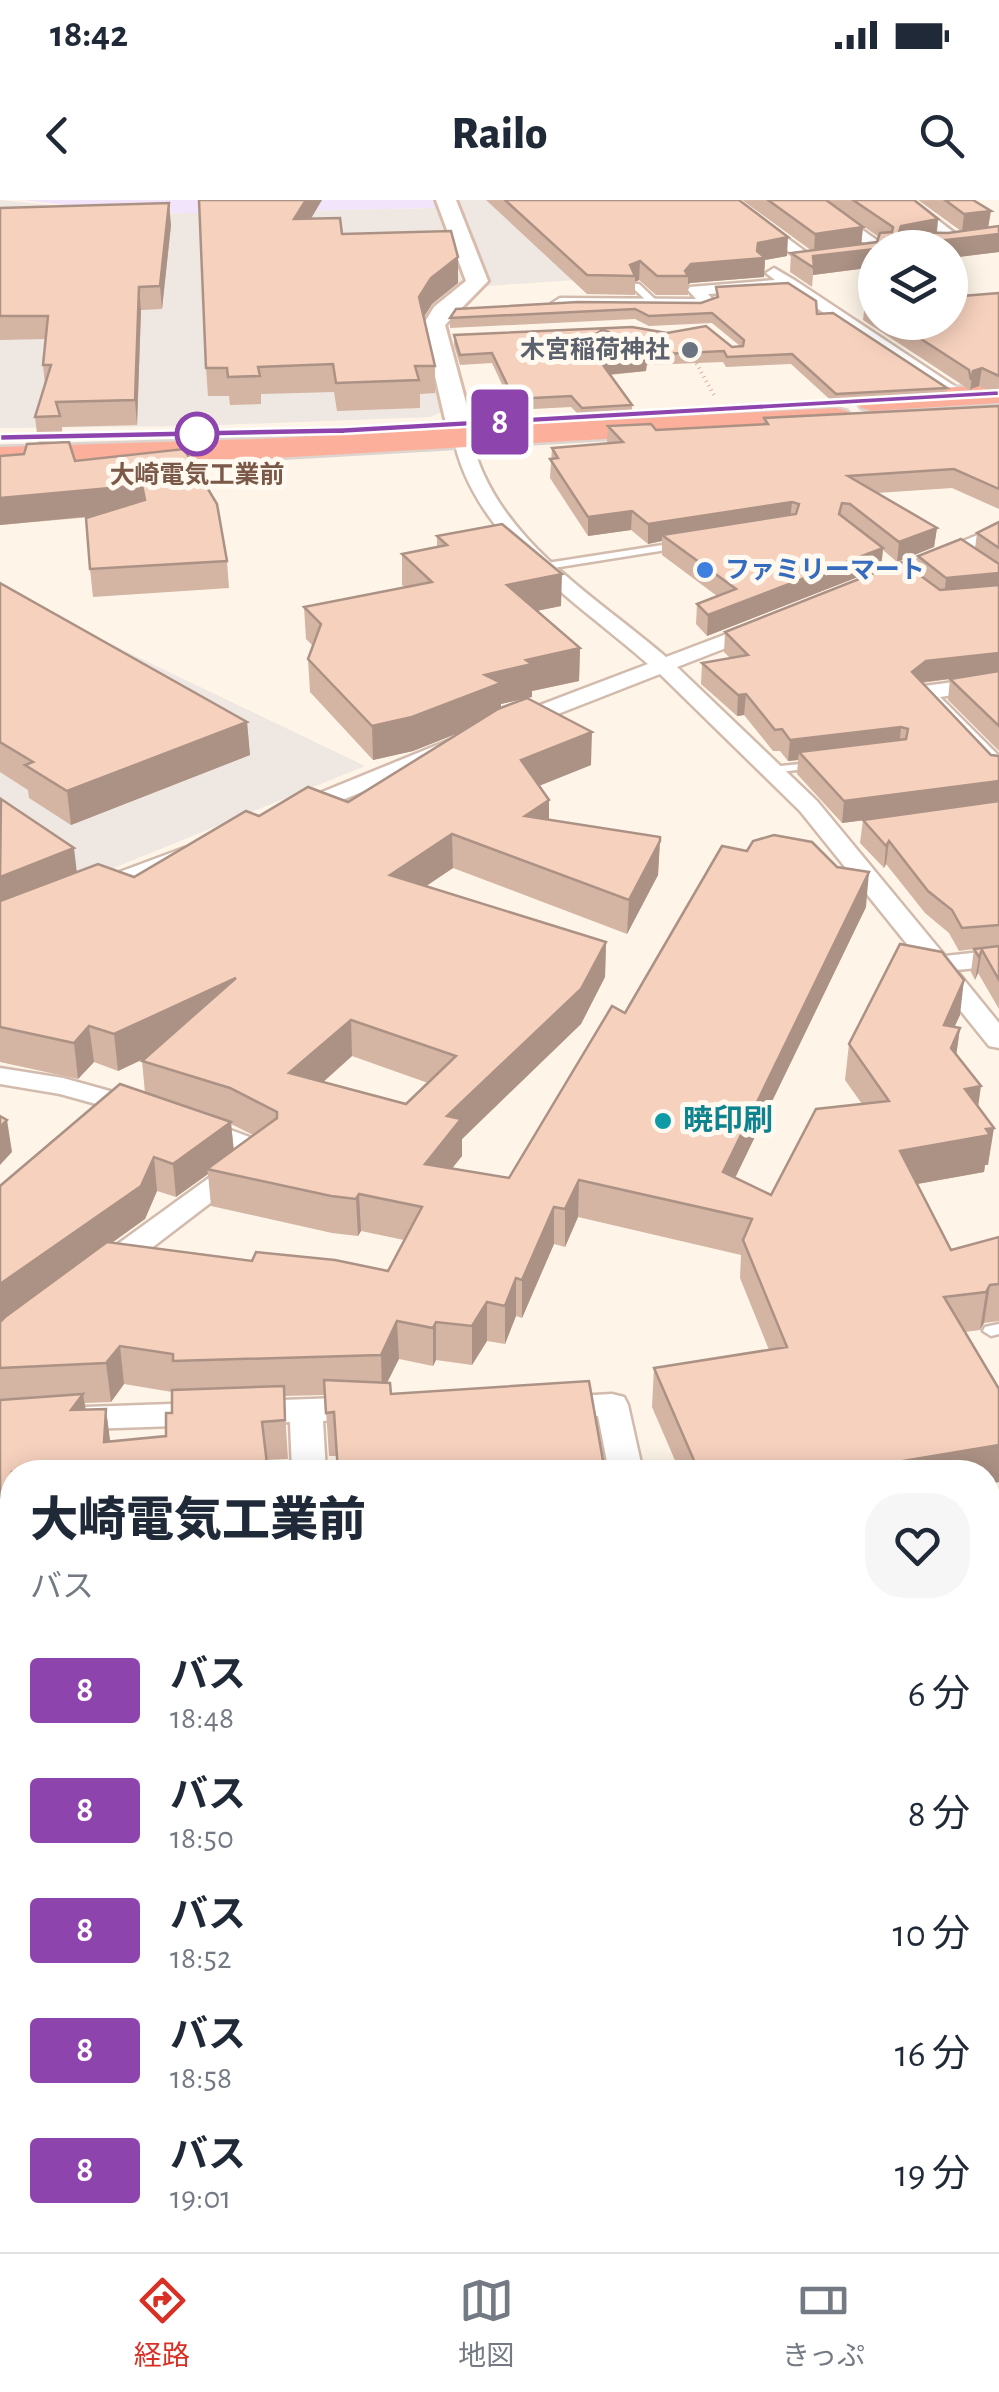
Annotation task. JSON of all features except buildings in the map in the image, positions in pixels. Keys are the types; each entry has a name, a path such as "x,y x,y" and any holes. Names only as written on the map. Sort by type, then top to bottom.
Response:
{"highway":[{"path":"0,457 152,454 460,430 987,400"},
{"path":"0,437 460,430"}],"street":[{"path":"446,200 477,281 472,290 440,311 434,325 450,344 460,430 479,484 497,517 512,537 662,667 835,835 999,1040"},
{"path":"727,200 818,260 765,267 987,400"},
{"path":"810,200 858,240"},
{"path":"903,200 950,230"},
{"path":"539,304 708,302 696,290 791,284"},
{"path":"658,303 683,321"},
{"path":"440,311 479,308"},
{"path":"862,587 964,554 999,532"},
{"path":"267,822 789,616"},
{"path":"996,762 924,694 999,682"},
{"path":"835,835 872,830"},
{"path":"71,898 214,843"},
{"path":"941,964 999,958"},
{"path":"0,1076 97,1096 182,1120 263,1152 77,1288"},
{"path":"516,1406 612,1405 623,1460"},
{"path":"0,1421 402,1408"},
{"path":"306,1409 308,1460"}],"lane":[{"path":"636,286 658,303"},
{"path":"547,566 697,543"},
{"path":"772,770 827,764"}],"path":[{"path":"694,358 718,404"}],"shaded area":[{"path":"0,200 143,214 436,208 462,282 459,290 426,312 423,319 444,411 430,417 0,428"},
{"path":"22,200 433,200 436,208 143,214"},
{"path":"458,200 677,200 757,268 487,286 487,271"},
{"path":"0,591 365,766 0,914"}],"bus line":[{"name":"8","path":"0,437 344,431 999,394"}],"place":[{"name":"木宮稲荷神社","path":"690,350"},
{"name":"大崎電気工業前","path":"197,434"},
{"name":"ファミリーマート","path":"705,570"},
{"name":"暁印刷","path":"663,1121"}]}
